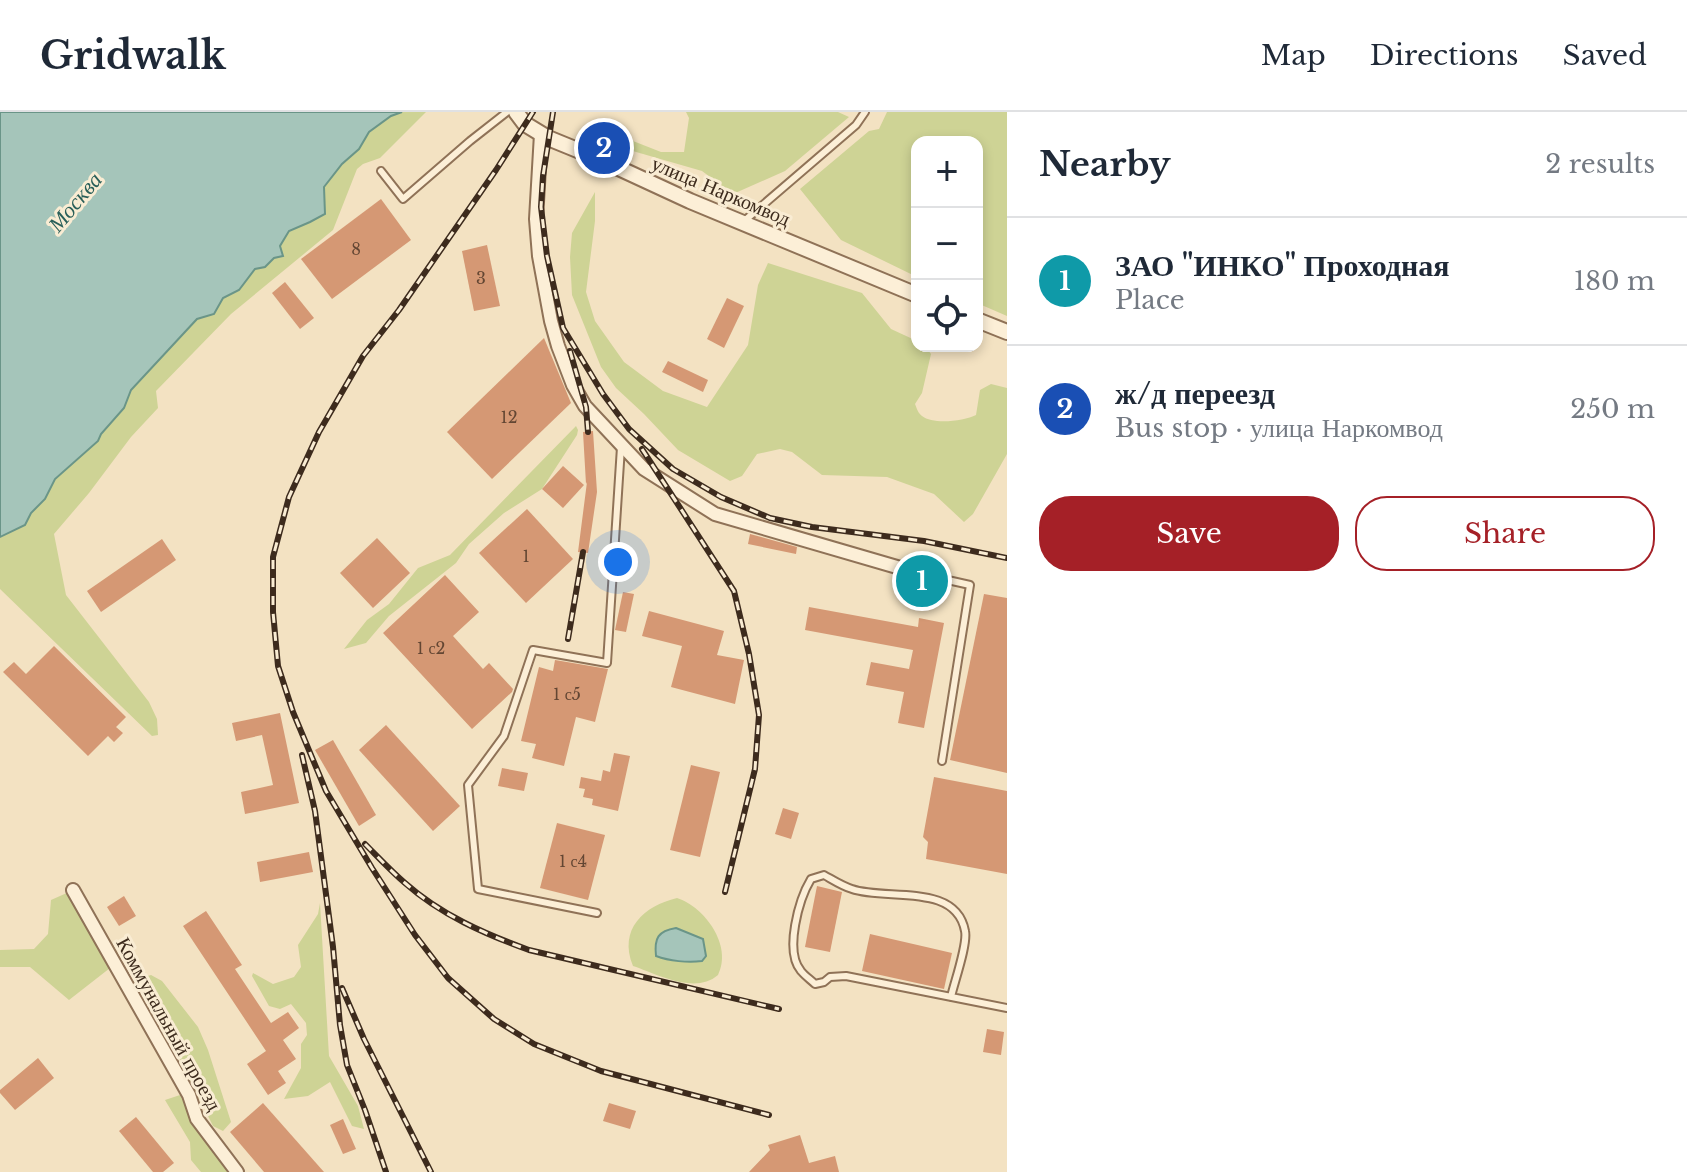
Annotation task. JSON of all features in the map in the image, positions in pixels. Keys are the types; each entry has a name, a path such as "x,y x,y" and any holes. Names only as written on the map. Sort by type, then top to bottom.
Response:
{"street":[{"name":"улица Наркомвод","path":"516,112 525,124 541,134 741,225 911,293"},
{"path":"541,134 536,219 539,256 551,321 573,385 585,406 621,447 654,476 715,514 921,574"},
{"path":"983,322 1007,332"},
{"name":"Коммунальный проезд","path":"73,890 189,1095 197,1119 237,1172"}],"lane":[{"path":"381,171 403,199 507,112"},
{"path":"741,225 844,136 865,112"},
{"path":"597,913 478,889 468,785 504,736 533,650 607,663 621,447"},
{"path":"921,574 970,585 942,761"},
{"path":"951,997 966,933 959,915 947,904 931,898 852,889 824,875 811,879 794,926 794,949 798,969 815,984 830,977 846,976 951,997 1007,1008"}],"green space":[{"path":"402,112 426,112 380,158 357,169 333,230 231,314 156,391 158,408 54,534 66,595 149,702 157,719 158,735 152,736 0,589 0,537 25,525 31,513 45,499 55,479 98,441 124,408 131,390 197,319 214,314 223,298 239,290 255,269 265,267 289,231 310,222 324,203 324,187 359,149 369,132"},
{"path":"686,112 838,112 849,117 785,171 733,194 702,171 598,141 597,136 605,130 661,152 684,152 689,118"},
{"path":"887,112 1007,112 1007,316 983,306 983,136 911,136 911,274 841,240 800,189 869,131 879,129"},
{"path":"595,192 595,221 586,292 595,321 624,362 663,391 707,407 748,345 758,285 768,263 862,293 891,329 911,338 911,352 930,352 922,393 915,404 927,419 949,421 971,417 976,415 980,390 991,384 1007,388 1007,454 973,514 964,522 934,494 887,477 822,475 792,452 780,449 757,454 742,476 730,481 678,450 616,388 601,367 572,295 572,233"},
{"path":"576,426 577,435 542,489 504,513 469,544 456,563 389,616 366,643 344,649 367,620 389,604 418,568 450,555"},
{"path":"69,892 110,968 69,1000 30,967 0,967 0,950 34,949 48,934 51,900"},
{"path":"677,898 706,919 719,940 722,964 718,975 709,981 676,981 633,966 629,941 637,921 654,907"},
{"path":"320,903 329,1056 358,1106 364,1129 352,1126 330,1082 308,1096 284,1099 301,1068 301,1044 307,1035 306,1023 291,1004 280,1009 269,1006 252,976 253,973 273,984 294,977 301,967 298,945 318,914"},
{"path":"151,975 162,981 198,1027 231,1122 223,1131 213,1126 141,992 140,982"},
{"path":"180,1095 200,1134 229,1172 201,1172 191,1160 190,1142 165,1100"}],"water":[{"name":"Москва","path":"0,112 402,112 369,132 359,149 324,187 325,214 289,231 280,246 283,256 255,269 239,290 223,298 214,314 197,319 131,390 124,408 98,441 55,479 45,499 31,513 25,525 0,537"},
{"path":"676,928 703,939 706,956 702,961 679,961 656,956 658,936"}],"building":[{"path":"381,199 411,240 332,299 301,259"},
{"path":"487,245 500,306 474,311 462,251"},
{"path":"285,282 314,318 300,329 272,293"},
{"path":"727,298 744,306 724,348 707,339"},
{"path":"544,338 571,403 492,479 447,432"},
{"path":"668,361 708,380 703,392 662,372"},
{"path":"593,431 597,492 588,553 578,552 587,482 583,432"},
{"path":"563,466 584,485 563,508 542,489"},
{"path":"527,509 573,559 526,603 479,553"},
{"path":"750,534 797,547 796,554 748,544"},
{"path":"377,538 410,573 373,608 340,573"},
{"path":"162,539 176,560 101,612 87,591"},
{"path":"445,575 479,612 453,636 483,669 489,663 513,689 472,729 383,633"},
{"path":"623,592 634,594 626,632 615,630"},
{"path":"984,594 1007,598 1007,773 950,760"},
{"path":"809,607 918,627 919,618 944,623 924,728 898,723 904,692 866,685 871,662 909,669 913,650 805,630"},
{"path":"649,611 724,631 717,655 744,660 735,704 671,687 682,646 642,636"},
{"path":"54,646 126,717 116,727 123,733 114,742 108,736 88,756 3,672 14,662 26,674"},
{"path":"555,660 608,669 595,722 576,717 564,766 532,758 536,744 521,741 539,667 553,671"},
{"path":"280,713 299,803 245,814 241,792 273,785 262,735 236,741 232,723"},
{"path":"386,725 460,806 433,831 359,750"},
{"path":"333,740 376,815 359,826 315,750"},
{"path":"614,753 630,756 618,811 592,805 593,799 583,797 585,789 579,788 581,777 601,781 603,770 610,772"},
{"path":"691,765 720,772 700,857 670,850"},
{"path":"502,768 528,773 524,791 498,786"},
{"path":"934,777 1007,791 1007,874 926,859 928,842 923,837"},
{"path":"783,808 799,813 791,839 775,834"},
{"path":"557,823 605,835 588,900 540,888"},
{"path":"309,852 313,872 260,882 257,862"},
{"path":"817,886 842,892 830,952 805,947"},
{"path":"124,896 136,916 119,926 107,907"},
{"path":"206,911 242,965 235,969 271,1023 288,1012 299,1028 283,1040 296,1059 278,1071 286,1083 268,1095 247,1064 266,1051 183,926"},
{"path":"870,934 952,953 944,989 862,971"},
{"path":"987,1029 1004,1032 1001,1055 983,1052"},
{"path":"38,1058 54,1078 15,1110 0,1090"},
{"path":"263,1103 324,1172 264,1172 230,1132"},
{"path":"609,1103 636,1111 630,1129 603,1121"},
{"path":"136,1117 174,1163 163,1172 153,1172 119,1131"},
{"path":"343,1119 356,1149 343,1154 330,1125"},
{"path":"800,1135 809,1163 835,1156 839,1172 749,1172 770,1150 768,1145"}],"railway":[{"path":"533,112 399,310 363,356 319,432 289,497 273,557 273,612 278,666 293,712 326,791 415,935 448,978 494,1019 534,1044 601,1071 769,1115"},
{"path":"553,112 541,207 547,256 563,328 603,394 629,429 673,469 721,497 770,518 812,527 924,541 1007,558"},
{"path":"570,351 586,407 588,432"},
{"path":"642,449 734,591 749,654 759,715 755,769 725,892"},
{"path":"568,639 583,552"},
{"path":"302,755 315,811 347,1065 386,1172"},
{"path":"365,844 433,905 513,944 779,1009"},
{"path":"342,988 364,1039 431,1172"}],"place":[{"name":"ж/д переезд","path":"604,148"},
{"name":"ЗАО \"ИНКО\" Проходная","path":"922,581"}]}
